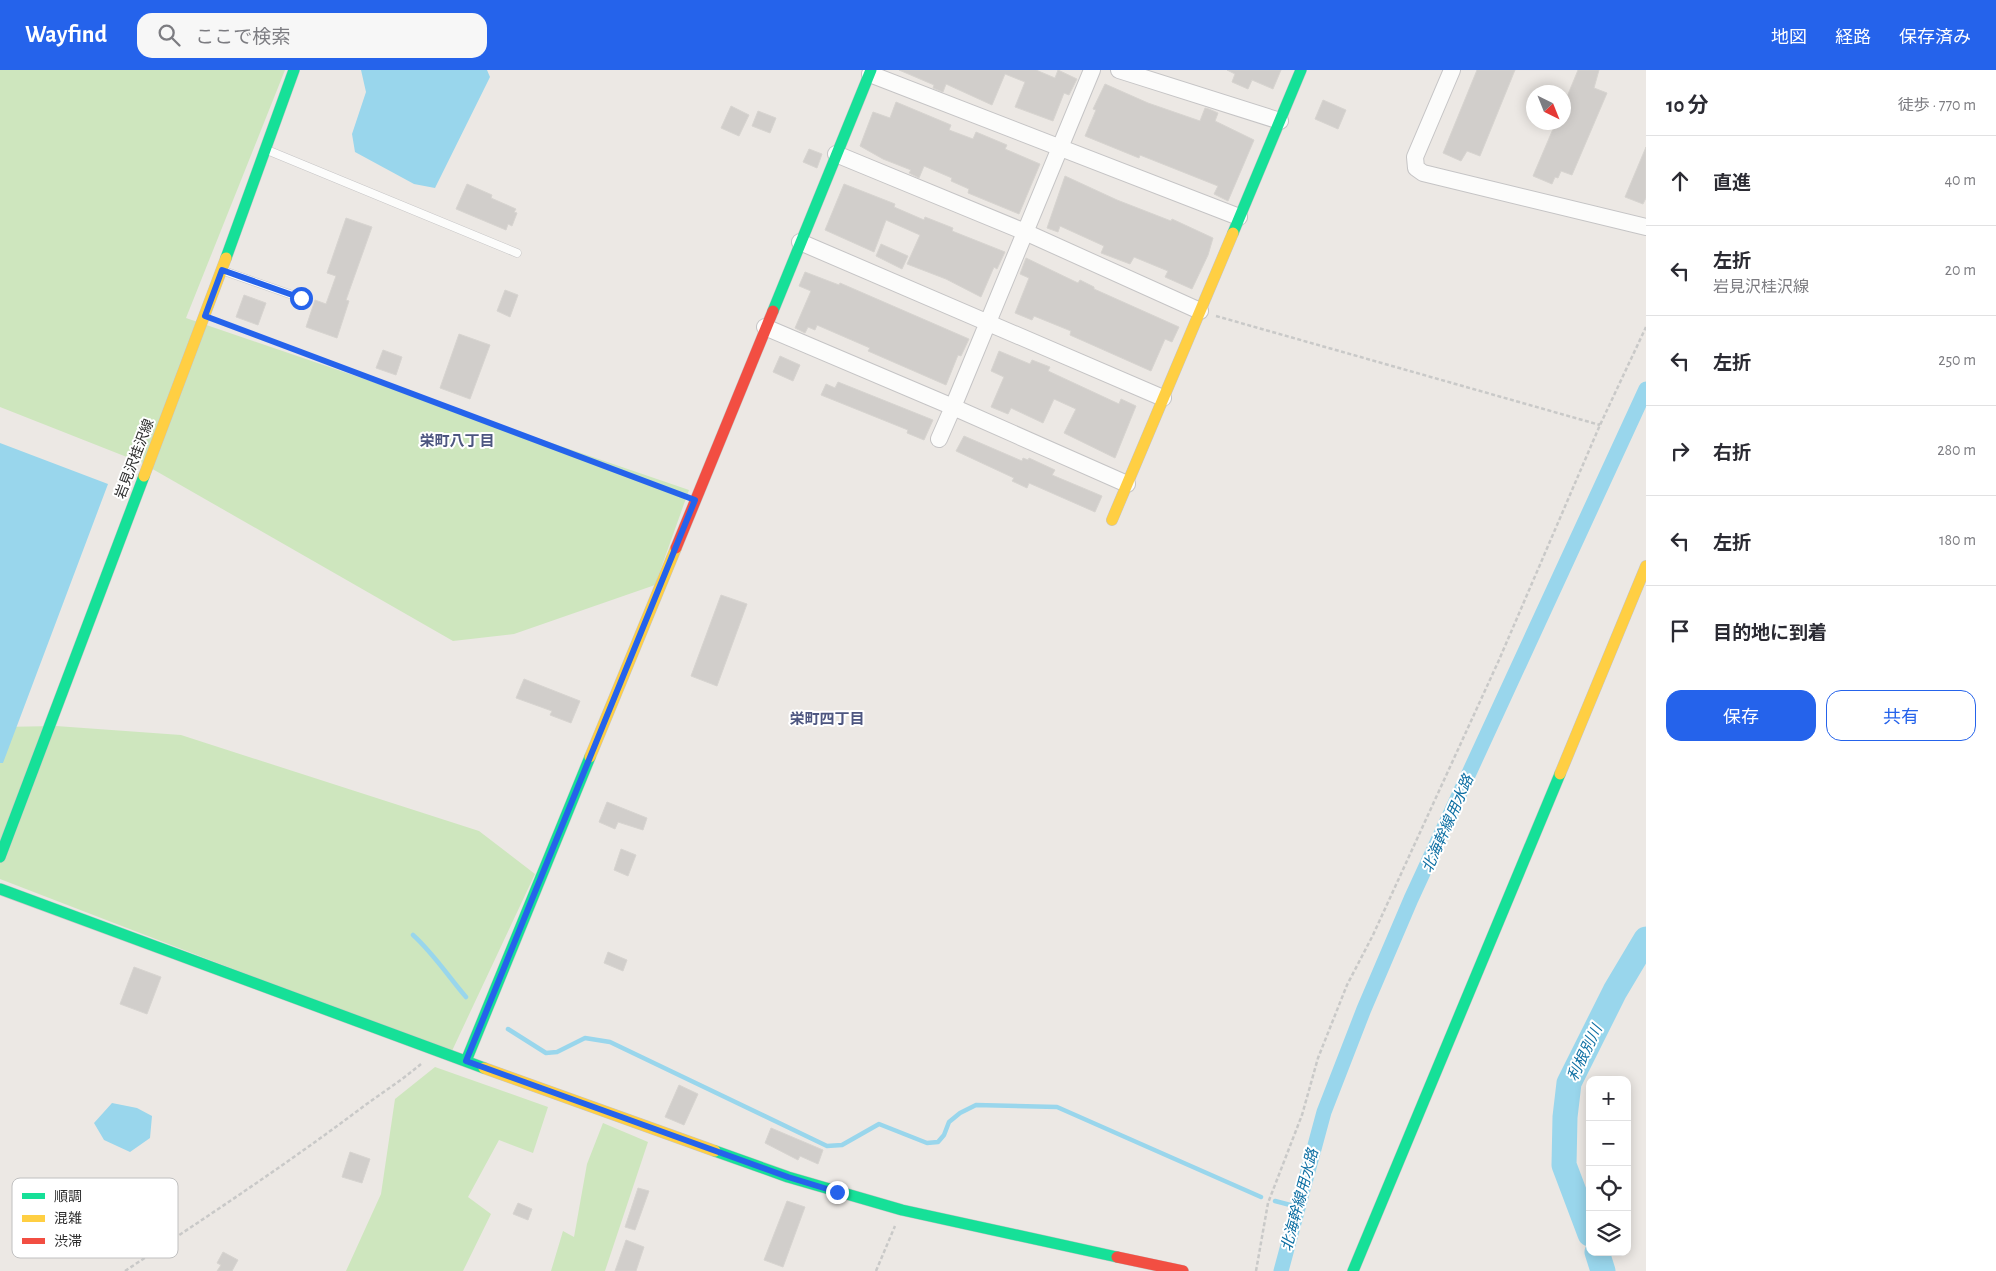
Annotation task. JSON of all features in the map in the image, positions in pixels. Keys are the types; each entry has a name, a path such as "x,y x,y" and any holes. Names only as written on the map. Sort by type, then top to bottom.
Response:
{"street":[{"name":"岩見沢桂沢線","path":"0,857 205,316 294,70"},
{"path":"939,439 1092,70"},
{"path":"1119,70 1280,121"},
{"path":"1112,520 1301,70"},
{"path":"1452,70 1415,157 1416,168 1423,174 1646,227"},
{"path":"466,1061 870,72 1239,217"},
{"path":"836,154 1025,232 1200,311"},
{"path":"800,242 1163,398"},
{"path":"765,327 1127,484"},
{"path":"1354,1271 1646,566"},
{"path":"0,889 436,1051 788,1177 902,1210 1183,1271"}],"lane":[{"path":"265,150 517,253"},
{"path":"222,270 301,298"}],"path":[{"path":"1200,311 1600,425"},
{"path":"205,316 695,500"},
{"path":"1256,1271 1268,1203 1302,1115 1318,1058 1344,994 1499,660 1600,425 1646,327"},
{"path":"178,1236 309,1148 362,1107 396,1085 436,1051"},
{"path":"876,1271 902,1210"},
{"path":"126,1271 145,1258"}],"green space":[{"path":"0,70 285,70 186,318 689,490 655,585 514,634 453,641 142,463 0,407"},
{"path":"56,726 181,735 479,831 535,874 451,1053 0,879 0,727"},
{"path":"435,1067 548,1107 533,1153 499,1140 468,1197 491,1214 463,1271 346,1271 381,1194 395,1099"},
{"path":"603,1123 648,1142 605,1271 551,1271 563,1231 574,1237 587,1164"}],"water":[{"path":"361,70 487,70 490,77 435,188 414,184 355,152 352,134 366,92"},
{"path":"0,443 108,484 3,763 0,763"},
{"path":"112,1103 137,1108 152,1116 150,1138 130,1152 104,1140 94,1123"}],"building":[{"path":"899,70 1036,70 1055,78 1058,70 1077,79 1069,95 1064,93 1053,121 1015,107 1025,82 1005,74 992,105 946,84 943,92 933,88 934,85"},
{"path":"1227,70 1281,70 1273,89 1252,80 1248,89 1232,82 1235,74"},
{"path":"1477,70 1515,70 1480,156 1467,151 1461,161 1443,153"},
{"path":"1578,70 1599,70 1594,88 1607,93 1572,175 1561,171 1558,178 1555,177 1552,184 1533,176 1553,130 1571,130 1571,87"},
{"path":"1105,84 1148,103 1200,121 1205,108 1209,109 1218,113 1215,121 1254,140 1228,201 1214,194 1218,186 1140,155 1139,158 1085,136 1096,110 1093,109"},
{"path":"1323,100 1346,110 1338,129 1315,119"},
{"path":"896,102 951,125 949,130 973,139 976,132 1007,145 1005,149 1040,164 1019,214 968,193 969,189 951,181 952,178 924,166 919,178 909,173 911,170 883,159 860,146 873,112 890,118"},
{"path":"731,106 749,115 739,136 721,128"},
{"path":"758,111 776,118 770,133 752,126"},
{"path":"1646,147 1646,198 1643,204 1625,197"},
{"path":"809,149 822,154 817,168 803,162"},
{"path":"1065,176 1117,200 1171,221 1172,219 1213,238 1208,255 1192,289 1165,277 1168,271 1134,257 1130,264 1101,253 1104,246 1060,226 1058,232 1047,228"},
{"path":"467,184 492,195 491,198 516,209 514,212 517,213 512,226 508,224 506,230 456,209"},
{"path":"844,184 895,204 894,207 924,220 925,217 953,228 952,231 1005,252 997,269 994,267 981,297 946,279 907,264 920,235 886,220 874,252 825,230"},
{"path":"346,218 372,227 346,300 349,301 337,338 306,327 315,300 326,304 336,276 327,273"},
{"path":"881,244 908,256 902,269 876,256"},
{"path":"1026,258 1078,283 1080,280 1094,287 1094,289 1179,327 1172,342 1165,339 1151,371 1070,335 1071,331 1034,316 1032,320 1015,313 1029,278 1020,274"},
{"path":"805,272 839,285 840,283 969,339 961,356 958,355 946,385 868,351 870,348 817,325 815,330 808,327 805,333 795,328 811,291 799,286"},
{"path":"505,290 518,295 510,317 497,311"},
{"path":"244,295 266,303 258,325 236,317"},
{"path":"459,334 490,345 470,399 440,388"},
{"path":"383,350 402,357 396,375 376,368"},
{"path":"999,351 1030,364 1032,360 1050,367 1048,371 1119,404 1121,399 1136,406 1115,458 1064,433 1076,409 1054,399 1043,423 1011,408 1008,414 991,407 1004,377 991,371"},
{"path":"780,356 800,365 793,381 773,372"},
{"path":"838,382 933,420 924,440 907,433 908,430 821,395 826,384 835,388"},
{"path":"964,436 1022,461 1023,458 1028,460 1029,458 1055,470 1052,475 1102,496 1095,512 1029,483 1027,488 1012,481 1014,478 956,451"},
{"path":"721,595 747,604 717,686 691,676"},
{"path":"524,679 580,701 571,723 550,715 552,711 516,698"},
{"path":"607,802 647,818 643,830 618,822 615,829 599,822"},
{"path":"621,849 636,855 628,876 614,870"},
{"path":"608,952 627,960 623,971 604,963"},
{"path":"134,967 161,977 147,1014 120,1004"},
{"path":"679,1085 698,1094 684,1125 665,1117"},
{"path":"771,1128 823,1150 818,1164 800,1156 798,1160 765,1143"},
{"path":"350,1152 370,1159 362,1183 342,1177"},
{"path":"638,1188 649,1191 635,1230 625,1227"},
{"path":"787,1201 805,1207 783,1267 764,1260"},
{"path":"518,1203 532,1209 528,1220 513,1214"},
{"path":"626,1240 644,1247 636,1271 615,1271"},
{"path":"223,1252 238,1260 232,1271 217,1271 221,1265 217,1263"}],"waterway":[{"name":"北海幹線用水路","path":"1281,1271 1324,1112 1364,1009 1411,899 1646,389"},
{"path":"413,935 434,957 466,997"},
{"name":"利根別川","path":"1586,1223 1564,1165 1565,1117 1569,1083 1615,991 1646,939"},
{"path":"508,1029 546,1053 557,1052 585,1038 610,1042 827,1146 842,1145 879,1124 927,1143 938,1142 944,1135 949,1122 960,1113 976,1105 1057,1107 1261,1197"},
{"path":"1275,1201 1298,1207"},
{"name":"利根別川","path":"1598,1256 1603,1271"}],"traffic: fast":[{"path":"226,258 294,70"},
{"path":"773,311 871,70"},
{"path":"1233,233 1301,70"},
{"path":"0,857 144,476"},
{"path":"466,1061 590,757"},
{"path":"1353,1271 1560,774"},
{"path":"0,889 484,1068"},
{"path":"715,1151 788,1177 902,1210 1117,1257"}],"traffic: slow":[{"path":"1112,520 1233,233"},
{"path":"144,476 226,258"},
{"path":"590,757 676,548"},
{"path":"1560,774 1646,566"},
{"path":"484,1068 715,1151"}],"traffic: jam":[{"path":"676,548 773,311"},
{"path":"1117,1257 1183,1271"}],"district":[{"name":"栄町八丁目","path":"457,441"},
{"name":"栄町四丁目","path":"827,719"}],"route":[{"path":"301,298 222,270 205,316 695,500 466,1061 788,1177 837,1192"}]}
